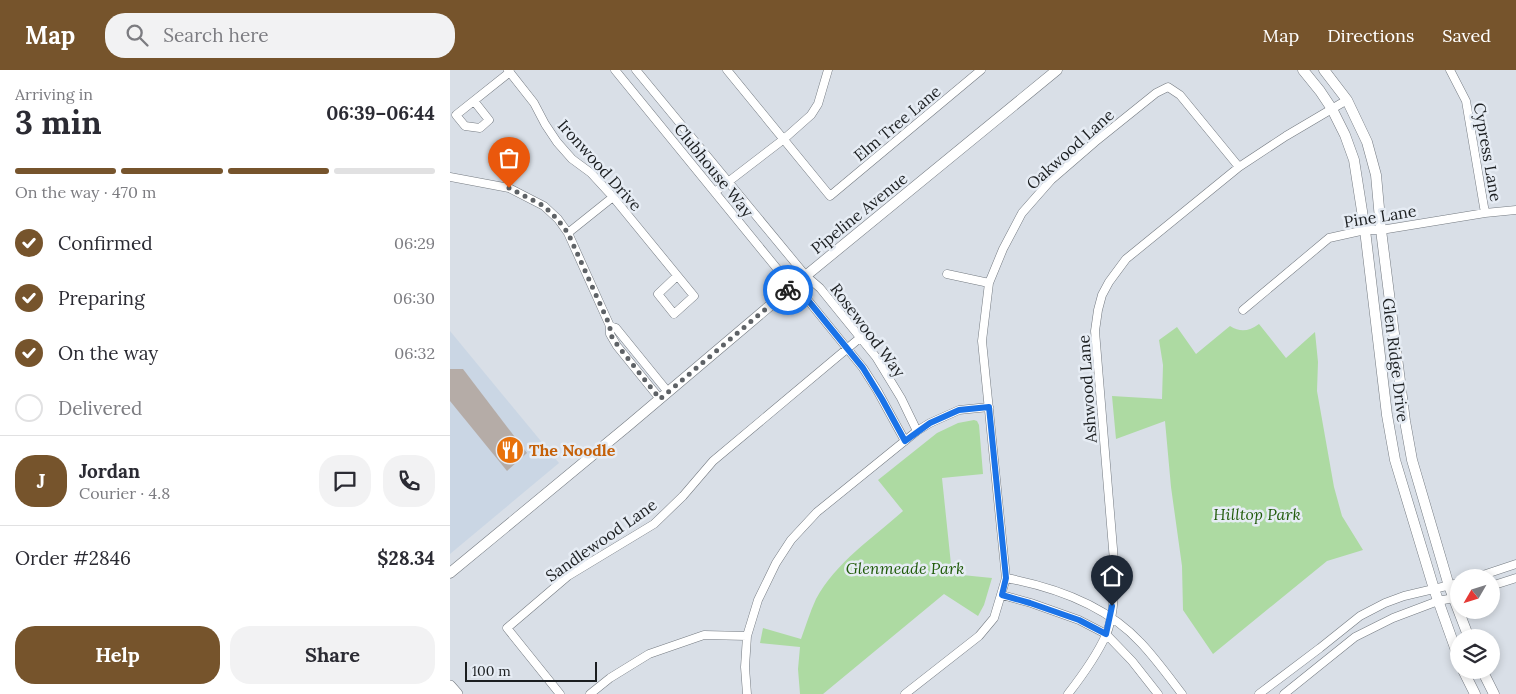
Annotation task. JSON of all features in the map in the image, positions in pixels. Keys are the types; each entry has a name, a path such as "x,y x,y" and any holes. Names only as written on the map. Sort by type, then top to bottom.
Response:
{"main road":[{"path":"450,686 457,694"}],"street":[{"name":"Clubhouse Way","path":"615,70 792,287"},
{"name":"Clubhouse Way","path":"636,70 806,276"},
{"path":"727,70 784,139"},
{"path":"715,192 784,139 811,115 818,104 828,70"},
{"name":"Pipeline Avenue","path":"450,573 792,287 1057,70"},
{"name":"Glen Ridge Drive","path":"1303,70 1332,109 1345,135 1354,160 1365,230 1387,414 1395,460 1434,589 1450,634"},
{"name":"Glen Ridge Drive","path":"1324,70 1347,100 1367,142 1376,175 1405,421 1412,460 1450,572"},
{"name":"Cypress Lane","path":"1450,70 1466,101 1485,213"},
{"path":"474,101 509,71"},
{"name":"Ironwood Drive","path":"509,71 534,103 544,124 557,142 572,159 590,173 613,197 694,296 674,314 658,294 677,276"},
{"name":"Elm Tree Lane","path":"784,139 830,196 977,71"},
{"name":"Oakwood Lane","path":"905,694 979,636 994,618 1002,595 1006,578 982,341 989,283 1003,249 1022,213 1051,180 1094,142 1156,93 1168,87 1180,95 1239,167"},
{"name":"Ashwood Lane","path":"1068,694 1084,674 1106,634 1111,617 1116,573 1095,331 1102,295 1126,259 1239,167 1286,136 1347,100"},
{"path":"450,177 509,188 544,206 558,220 568,233 610,326 610,334 660,399"},
{"path":"568,233 613,197"},
{"name":"Pine Lane","path":"1243,310 1329,238 1365,230 1381,230 1485,213 1516,210"},
{"path":"947,274 989,283"},
{"name":"Rosewood Way","path":"806,276 820,288 861,337 890,379 917,431"},
{"name":"Rosewood Way","path":"792,287 807,299 848,348 877,390 905,441"},
{"path":"610,326 616,328 668,392"},
{"name":"Sandlewood Lane","path":"560,694 507,628 568,576 654,524 683,496 713,461 861,337"},
{"path":"637,370 645,363"},
{"path":"747,694 745,667 747,636 758,600 776,563 791,540 817,512 917,431 959,410 989,407"},
{"path":"1500,569 1516,564"},
{"path":"1006,578 1030,582 1077,600 1111,617 1141,643 1182,694"},
{"path":"1500,583 1516,578"},
{"path":"1259,694 1360,616 1404,596 1450,585"},
{"path":"1002,595 1079,620 1106,634 1132,661 1158,694"},
{"path":"1284,694 1355,637 1393,618 1438,601 1450,599"},
{"path":"590,694 610,678 649,654 704,635 747,636"},
{"path":"1468,679 1475,694"},
{"path":"1486,679 1494,694"}],"shaded area":[{"path":"450,331 559,463 450,554"}],"green space":[{"name":"Hilltop Park","path":"1259,324 1286,358 1315,332 1318,362 1317,391 1334,487 1342,516 1363,550 1327,561 1213,654 1183,610 1182,566 1171,487 1165,421 1116,439 1112,396 1162,399 1163,365 1159,340 1177,327 1196,354 1230,326 1238,330 1245,330"},
{"name":"Glenmeade Park","path":"974,420 979,425 983,474 942,478 952,574 992,578 984,605 978,616 944,594 823,694 800,694 798,669 800,647 760,643 763,628 801,639 816,599 834,573 856,551 903,511 878,480 937,433 958,423"}],"building":[{"path":"450,369 463,369 527,453 507,471 450,401"}],"way so far":[{"path":"509,188 544,206 568,233 610,326 610,334 660,399 788,290"}],"place":[{"name":"The Noodle","path":"510,450"}],"route":[{"path":"788,290 792,287 807,299 848,348 877,390 905,441 930,423 959,410 989,407 1006,578 1002,595 1079,620 1106,634 1112,606"}]}
